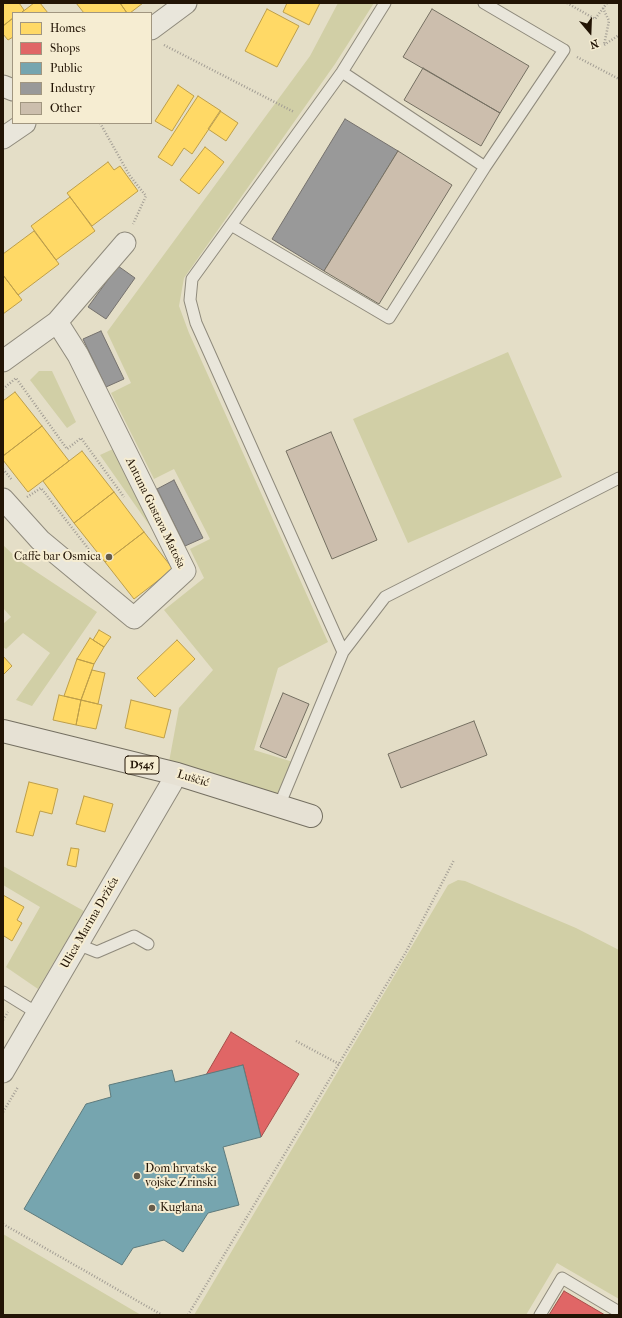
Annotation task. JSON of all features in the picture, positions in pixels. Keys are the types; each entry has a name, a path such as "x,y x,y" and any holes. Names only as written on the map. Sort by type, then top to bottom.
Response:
{"main road":[{"name":"Luščić","path":"3,731 177,774 311,816"}],"street":[{"path":"154,35 186,3"},
{"path":"3,138 24,124"},
{"path":"3,361 57,322 125,243"},
{"name":"Antuna Gustava Matoša","path":"3,499 40,540 108,598 134,618 185,571 78,355 57,322"},
{"name":"Ulica Marina Držića","path":"3,1072 177,774"}],"lane":[{"path":"343,652 196,324 190,300 192,279 342,72 385,3"},
{"path":"231,225 389,318 484,167 564,50 484,3"},
{"path":"342,72 484,167"},
{"path":"279,806 343,652 385,597 619,478"},
{"path":"77,944 97,952 134,936 148,944"},
{"path":"3,992 37,1013"},
{"path":"540,1315 562,1278 619,1312"}],"path":[{"path":"567,3 595,19 606,3"},
{"path":"603,8 609,21 604,44 619,35"},
{"path":"154,35 308,119"},
{"path":"564,50 619,79"},
{"path":"101,124 130,176 146,196 125,243"},
{"path":"3,388 16,378 67,449 81,438 127,501"},
{"path":"26,498 41,488 95,557"},
{"path":"188,1315 406,952 454,860"},
{"path":"296,1041 338,1064"},
{"path":"3,1224 162,1315"}],"shaded area":[{"path":"338,3 374,3 335,64 184,278 179,306 189,333 328,642 278,668 254,750 293,762 279,796 169,762 179,708 213,670 164,610 204,578 190,549 210,539 174,469 154,479 111,393 131,383 107,332 310,56"},
{"path":"508,352 562,477 408,543 353,419"},
{"path":"39,371 52,371 76,422 67,428 30,380"},
{"path":"113,449 166,549 100,455"},
{"path":"3,545 20,561 97,612 32,706 16,700 50,653 23,633 6,649 3,647 3,624 11,617 3,608"},
{"path":"3,866 84,911 38,989 6,967 40,907 3,885"},
{"path":"458,880 465,881 576,928 619,950 619,1299 557,1263 526,1315 194,1315 448,885"},
{"path":"3,1234 141,1315 3,1315"}],"building: Homes":[{"path":"3,3 19,3 24,10 22,12 12,12 12,19 3,26"},
{"path":"34,3 40,3 47,12 22,12"},
{"path":"76,3 120,3 126,12 83,12"},
{"path":"120,3 143,3 131,12 126,12"},
{"path":"287,3 320,3 309,25 283,12"},
{"path":"267,9 299,26 277,67 245,51"},
{"path":"12,19 12,38 8,40 3,34 3,26"},
{"path":"178,85 194,96 172,131 155,121"},
{"path":"198,96 221,111 192,154 184,148 172,166 158,157"},
{"path":"220,111 238,123 226,141 208,129"},
{"path":"205,147 224,162 199,194 180,180"},
{"path":"108,162 114,170 120,166 138,191 92,226 67,193"},
{"path":"70,197 95,231 56,260 31,226"},
{"path":"34,231 59,264 18,295 3,275 3,254"},
{"path":"3,275 22,300 3,314"},
{"path":"15,392 42,426 3,456 3,401"},
{"path":"42,426 69,461 28,492 3,460 3,456"},
{"path":"82,451 114,492 74,523 43,481"},
{"path":"114,492 144,532 105,562 74,523"},
{"path":"144,532 173,569 134,599 105,562"},
{"path":"99,630 111,637 104,647 93,640"},
{"path":"90,638 104,647 94,664 77,659"},
{"path":"177,640 195,659 155,697 137,678"},
{"path":"3,656 12,666 3,675"},
{"path":"77,659 94,664 81,700 64,696"},
{"path":"92,670 105,673 98,704 81,700"},
{"path":"59,695 81,700 76,725 53,720"},
{"path":"81,700 102,705 96,729 76,725"},
{"path":"131,700 171,710 164,738 125,728"},
{"path":"29,782 58,789 52,814 40,811 33,836 16,832"},
{"path":"84,796 113,804 105,832 76,824"},
{"path":"71,848 79,849 76,867 67,865"},
{"path":"3,895 24,907 17,920 22,923 12,941 4,936 3,938"}],"building: Shops":[{"path":"231,1032 299,1074 261,1137 243,1065 206,1075"},
{"path":"564,1291 605,1315 549,1315"}],"building: Public":[{"name":"Dom hrvatske vojske Zrinski","path":"243,1065 261,1137 223,1147 239,1205 208,1213 183,1252 164,1240 133,1248 122,1265 24,1209 86,1104 111,1097 109,1085 172,1070 175,1082"}],"building: Industry":[{"path":"345,119 398,151 324,271 272,239"},
{"path":"118,266 135,278 106,319 88,307"},
{"path":"101,331 124,379 106,387 83,339"},
{"path":"174,480 203,538 185,546 157,489"}],"building: Other":[{"path":"432,9 529,66 500,113 403,57"},
{"path":"423,68 500,113 481,146 404,100"},
{"path":"398,151 452,185 379,304 324,271"},
{"path":"331,432 377,540 332,559 286,451"},
{"path":"283,693 309,704 286,758 260,747"},
{"path":"474,721 487,755 401,788 388,754"}],"place":[{"name":"Caffe bar Osmica","path":"109,557"},
{"name":"Dom hrvatske vojske Zrinski","path":"137,1176"},
{"name":"Kuglana","path":"152,1208"}]}
